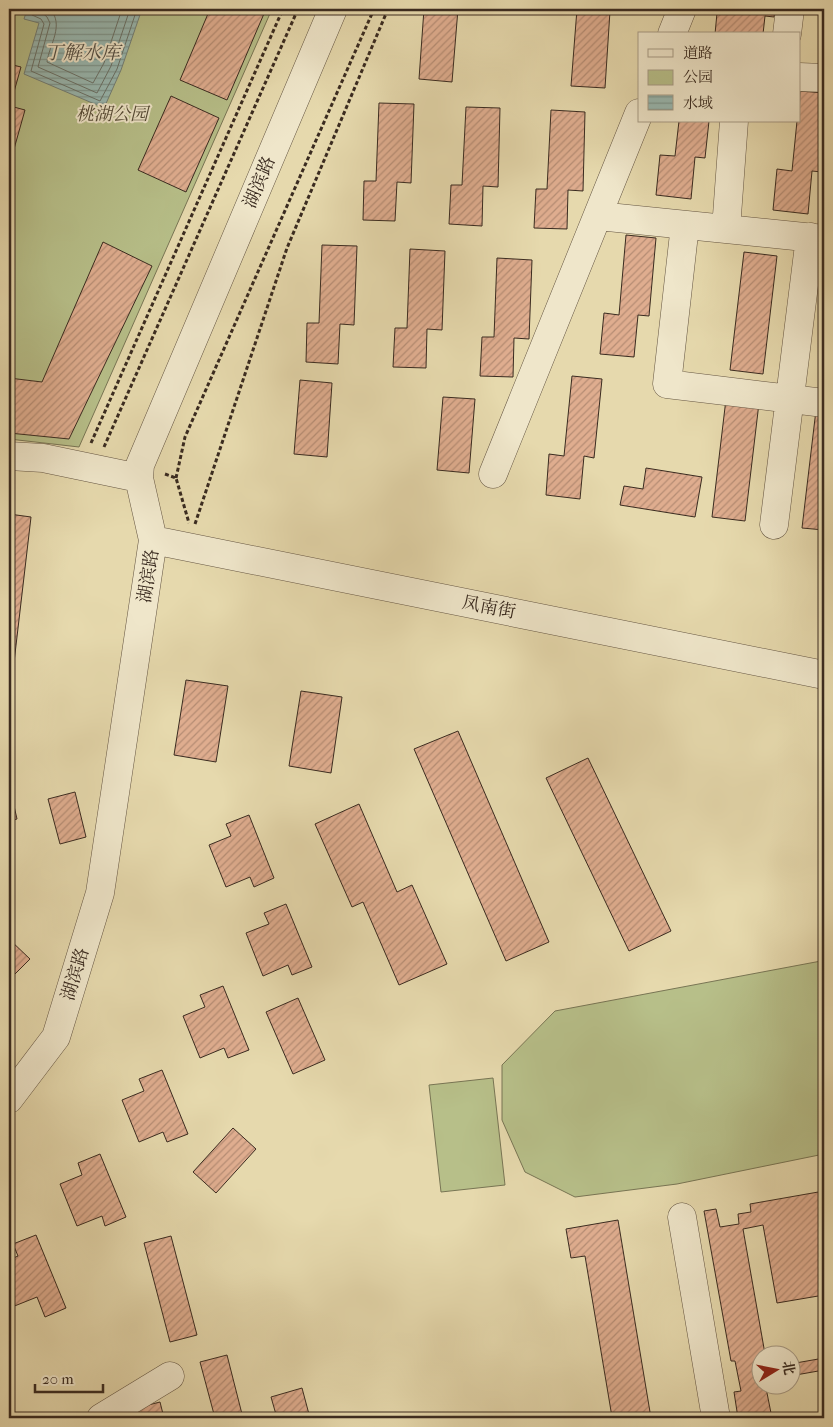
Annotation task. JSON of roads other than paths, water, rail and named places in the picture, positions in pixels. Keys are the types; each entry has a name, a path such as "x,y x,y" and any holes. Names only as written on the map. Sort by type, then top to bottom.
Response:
{"street":[{"name":"湖滨路","path":"9,1099 56,1037 100,893 153,540 140,472 333,9"},
{"path":"673,32 682,9"},
{"path":"787,32 790,9"},
{"path":"800,76 824,78"},
{"path":"493,474 638,116"},
{"path":"726,229 734,122"},
{"path":"598,216 817,238 789,399 774,525"},
{"path":"685,225 667,384 824,403"},
{"path":"9,456 43,458 140,472"},
{"name":"凤南街","path":"153,540 824,675"},
{"path":"682,1217 716,1418"},
{"path":"101,1418 170,1376"}],"water":[{"name":"丁解水库","path":"27,9 142,9 121,70 104,108 24,74 39,23 24,19"}],"park label":[{"name":"桃湖公园","path":"112,114"}]}
